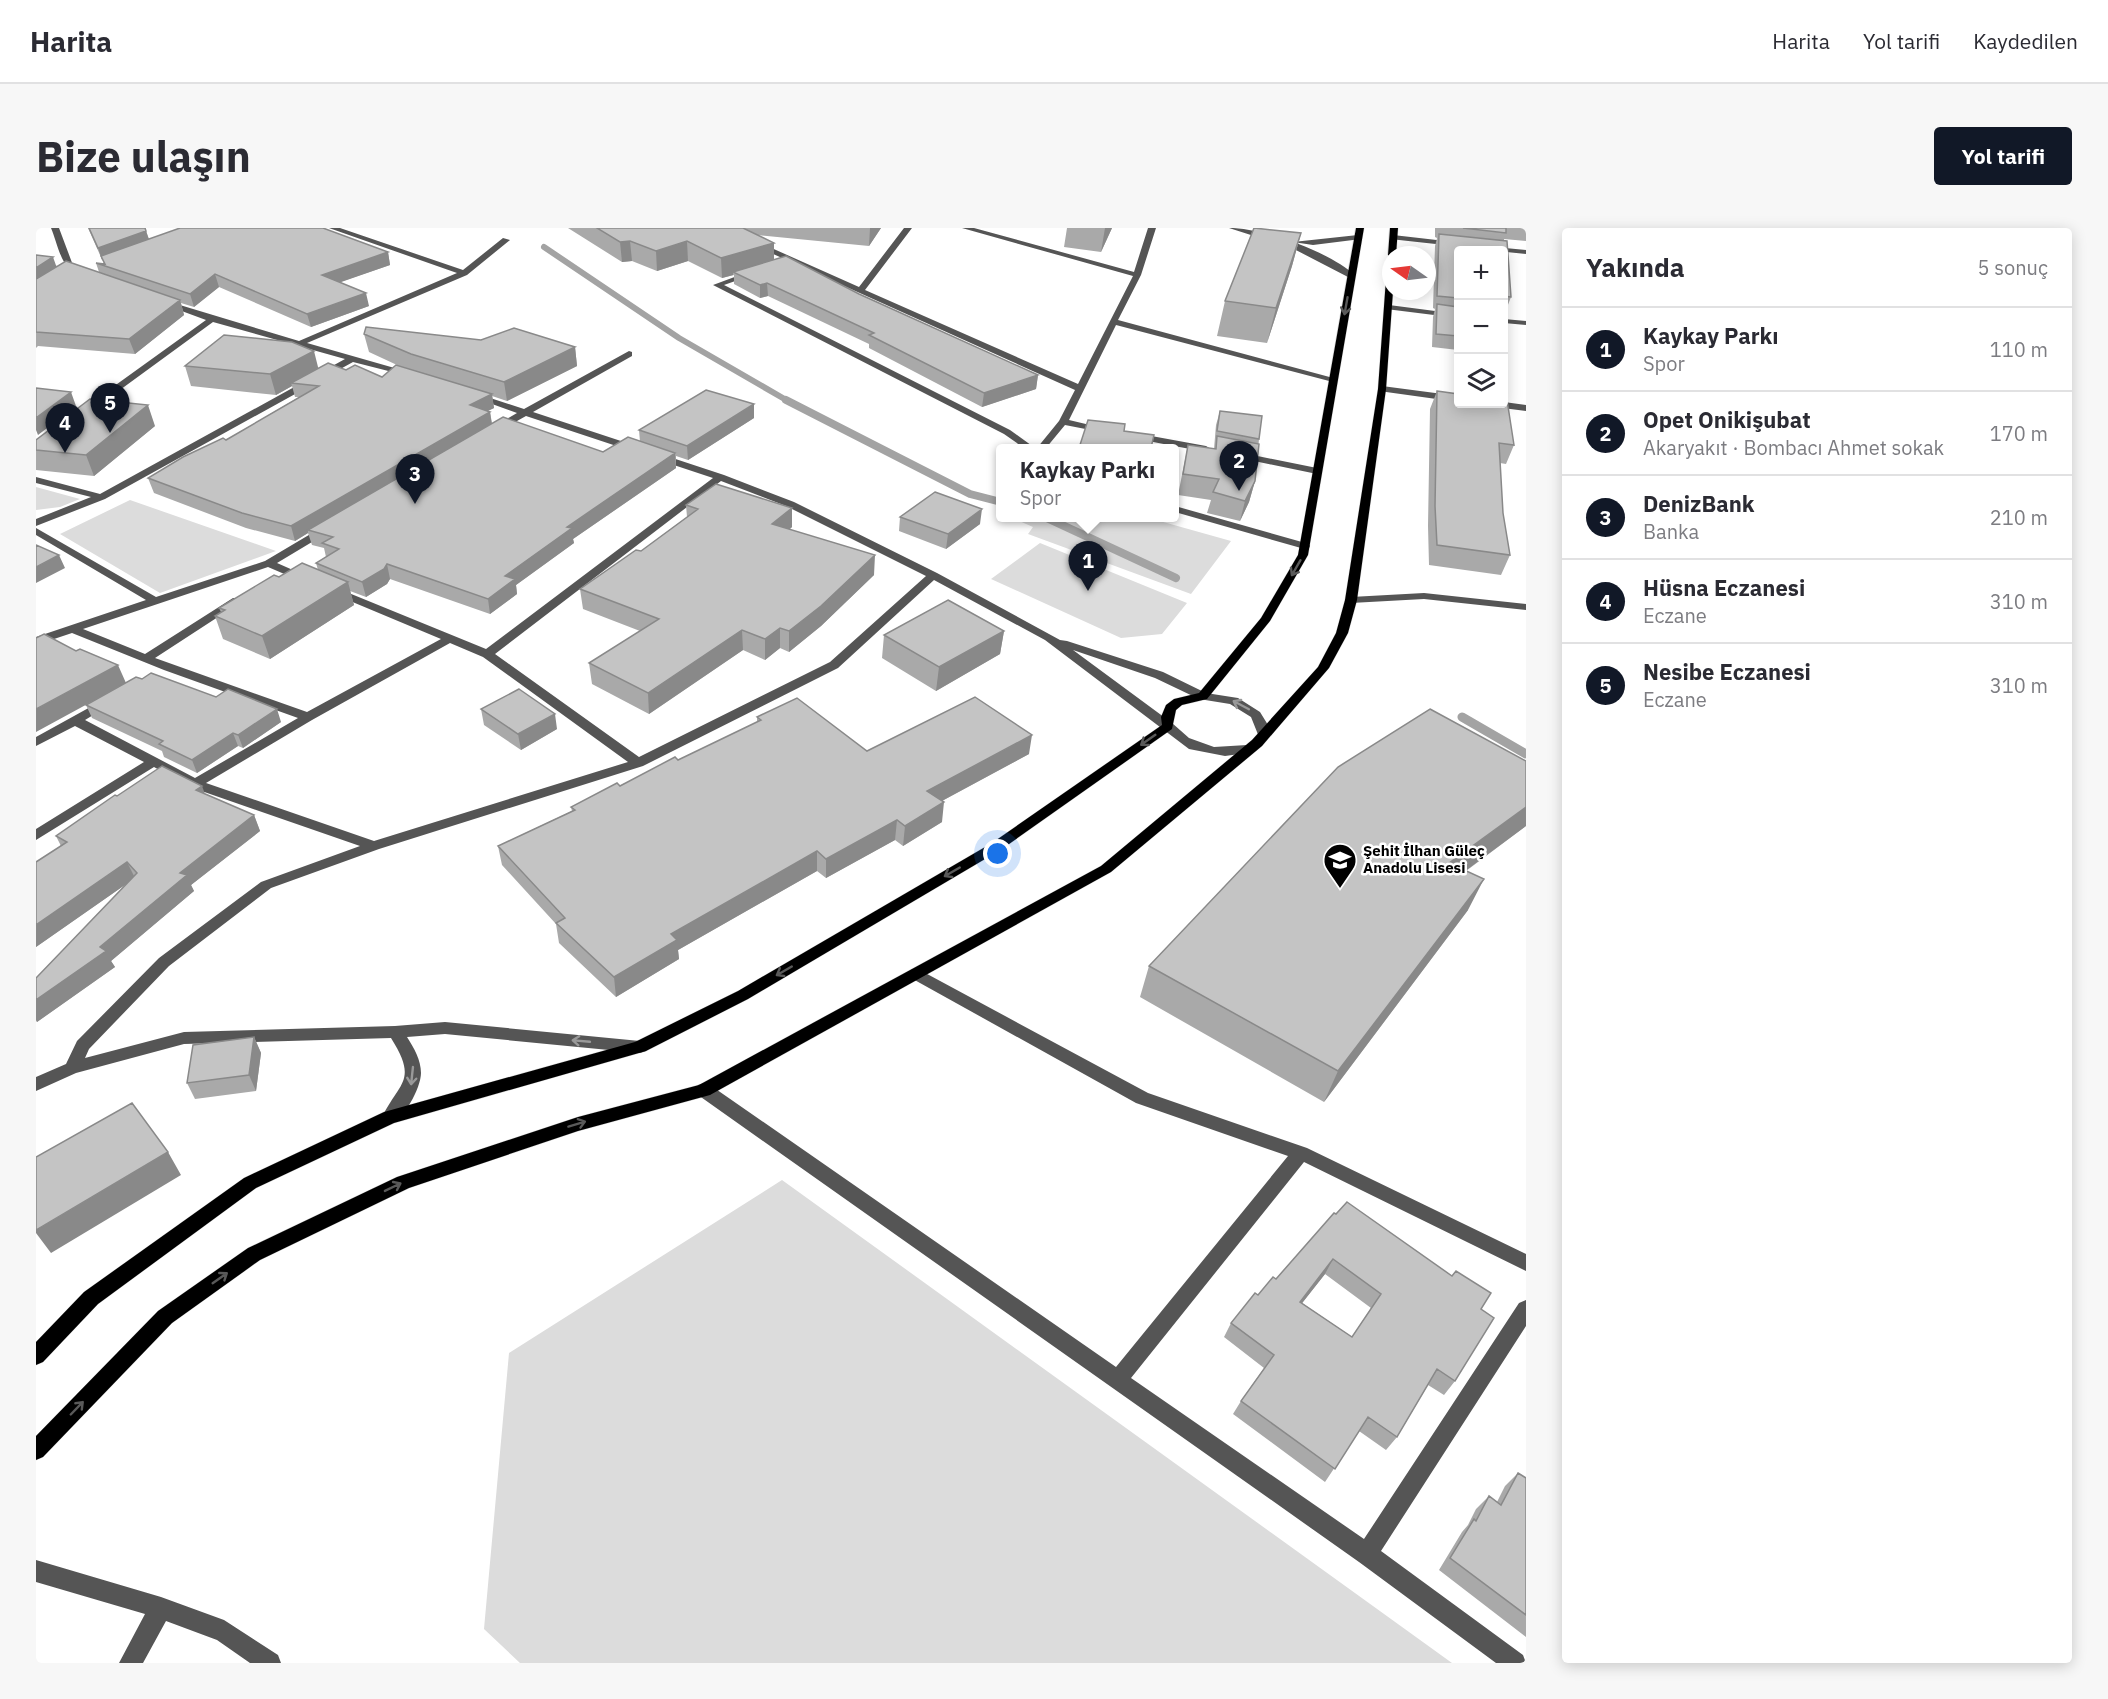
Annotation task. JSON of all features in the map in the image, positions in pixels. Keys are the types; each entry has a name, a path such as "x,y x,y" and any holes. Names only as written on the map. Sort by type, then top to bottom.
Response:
{"main road":[{"path":"1392,246 1394,228"},
{"path":"36,1356 91,1298 250,1183 390,1117 640,1047 743,995 998,846 1168,726 1167,717 1170,708 1178,702 1203,696 1266,619 1304,555 1359,233"},
{"path":"36,1450 165,1317 254,1254 403,1182 578,1124 704,1090 1106,869 1247,749 1257,743 1323,668 1342,633 1351,600 1382,388 1389,300"}],"street":[{"path":"55,228 71,272 89,273"},
{"path":"333,228 464,273"},
{"path":"860,291 908,228"},
{"path":"966,228 1137,275"},
{"path":"1044,444 1063,422 1115,322 1137,275 1152,228"},
{"path":"1233,228 1285,241 1325,258 1352,275"},
{"path":"1285,241 1313,243 1359,233"},
{"path":"1393,237 1459,244"},
{"path":"744,239 1081,389"},
{"path":"302,343 464,273 506,240"},
{"path":"1508,250 1526,252"},
{"path":"784,264 796,261"},
{"path":"762,271 717,285 1007,432 1024,444"},
{"path":"156,298 212,319 419,378"},
{"path":"1389,308 1454,316"},
{"path":"73,421 212,319"},
{"path":"1508,321 1526,323"},
{"path":"1115,322 1333,380"},
{"path":"491,432 629,354"},
{"path":"36,524 100,497 354,358"},
{"path":"1382,388 1454,398"},
{"path":"462,392 720,477 790,504 933,575 1049,638 1168,726 1186,742 1200,749 1217,752 1247,749"},
{"path":"1508,406 1526,408"},
{"path":"1063,422 1216,451"},
{"path":"1228,453 1317,471"},
{"path":"487,654 720,477"},
{"path":"36,480 100,497"},
{"path":"1179,510 1305,546"},
{"path":"38,639 75,630 269,563 340,521"},
{"path":"36,531 157,602"},
{"path":"269,563 279,573 320,585 487,654 638,763"},
{"path":"72,1068 83,1045 164,962 266,885 374,846 638,763 834,665 894,608 933,575"},
{"path":"146,658 244,595"},
{"path":"1351,600 1424,596 1526,607"},
{"path":"75,630 146,658 163,670 308,717"},
{"path":"195,784 308,717 451,638"},
{"path":"1049,638 1159,675 1203,696 1218,697 1246,707 1262,725 1263,734"},
{"path":"36,742 117,697"},
{"path":"76,721 195,784 374,846"},
{"path":"36,835 153,762"},
{"path":"916,974 1142,1098 1301,1153 1526,1263"},
{"path":"36,1084 72,1068 184,1038 395,1032 445,1028 640,1047"},
{"path":"390,1117 410,1092 415,1070 406,1048 395,1032"},
{"path":"704,1090 1367,1554 1515,1663"},
{"path":"1117,1380 1301,1153"},
{"path":"1367,1554 1526,1309"},
{"path":"36,1571 161,1608 224,1631 270,1663"},
{"path":"130,1663 161,1608"}],"shaded area":[{"path":"36,487 80,499 60,507 36,510"},
{"path":"130,500 276,551 160,593 60,534"},
{"path":"1022,522 1163,522 1231,541 1191,594 1028,534 1033,527"},
{"path":"1040,543 1187,603 1162,634 1121,638 991,579"},
{"path":"782,1180 1452,1663 520,1663 484,1629 509,1353"}],"building":[{"path":"89,228 145,228 146,231 98,248"},
{"path":"180,228 323,228 388,252 322,275 366,293 307,314 215,274 190,294 96,263 105,264 101,256"},
{"path":"597,228 743,228 774,243 721,258 687,241 656,251 630,241 620,242"},
{"path":"1254,228 1301,233 1276,308 1225,301"},
{"path":"1463,228 1506,228 1506,233"},
{"path":"1439,234 1507,241 1507,246 1454,246 1454,298 1437,296"},
{"path":"36,255 53,257 36,268"},
{"path":"1508,255 1511,297 1508,297"},
{"path":"786,256 859,294 1038,375 984,393 869,335 874,333 767,283 760,285 733,272"},
{"path":"66,261 180,300 129,339 36,332 36,279"},
{"path":"1437,304 1454,306 1454,336 1436,334"},
{"path":"366,327 481,340 514,328 575,347 504,382 411,354 364,334"},
{"path":"224,335 292,342 314,351 270,374 185,366"},
{"path":"328,363 346,370 355,365 382,377 396,365 492,394 470,405 490,412 291,526 242,513 148,478 183,457 223,438 226,440 319,386 291,383"},
{"path":"36,388 71,392 36,418"},
{"path":"706,390 754,404 687,446 639,430"},
{"path":"1437,391 1454,393 1454,408 1508,406 1514,445 1499,443 1503,513 1510,555 1437,545 1435,506"},
{"path":"90,399 148,405 86,455 36,450 36,440"},
{"path":"1220,411 1262,416 1259,439 1217,431"},
{"path":"503,417 603,452 628,437 675,453 567,527 572,528 505,576 515,579 488,599 387,564 384,569 362,582 316,563 339,549 322,543 333,537 308,530"},
{"path":"1088,420 1125,424 1124,431 1154,435 1152,444 1080,444"},
{"path":"1217,436 1259,444 1255,481 1245,501 1213,492 1219,479 1183,474 1188,445 1216,449"},
{"path":"716,484 792,508 772,524 875,555 821,606 789,631 780,628 765,639 742,630 648,693 589,663 659,619 580,589 636,550 641,551 698,509 686,505"},
{"path":"935,492 982,509 948,534 900,517"},
{"path":"36,545 59,555 36,567"},
{"path":"302,563 348,582 262,636 215,616 225,610 219,608 274,575 279,577"},
{"path":"948,600 1004,631 939,667 884,635"},
{"path":"44,634 76,651 80,649 118,665 36,709 36,638"},
{"path":"151,673 216,697 228,689 277,709 238,735 233,733 192,760 159,744 163,741 86,705 136,677 142,679"},
{"path":"519,689 555,714 518,734 481,709"},
{"path":"975,697 1032,735 927,791 944,802 905,826 897,820 826,859 817,851 671,934 677,940 614,977 556,923 565,918 498,846 575,810 571,807 617,783 620,786 675,757 678,760 761,720 757,717 797,698 867,751"},
{"path":"1430,709 1526,761 1526,807 1449,863 1484,879 1338,1071 1149,966 1338,767"},
{"path":"162,766 202,786 196,790 254,815 180,873 187,875 100,947 106,951 36,1000 36,978 137,873 127,862 36,925 36,862 67,842 56,836"},
{"path":"254,1037 249,1075 187,1083 193,1045"},
{"path":"132,1103 168,1152 36,1230 36,1157"},
{"path":"1347,1202 1452,1276 1456,1271 1491,1293 1481,1309 1494,1318 1455,1381 1437,1369 1397,1437 1368,1417 1335,1469 1241,1401 1274,1355 1231,1323 1255,1293 1258,1295 1273,1277 1276,1279 1334,1213 1336,1214","holes":["1333,1259 1381,1294 1352,1337 1300,1302"]},
{"path":"1518,1473 1526,1478 1526,1615 1450,1558 1474,1519 1476,1521 1489,1496 1501,1505"}],"waterway":[{"path":"544,247 679,338 788,401"},
{"path":"786,400 970,494 996,501"},
{"path":"1056,522 1176,578"},
{"path":"1462,717 1526,754"}],"place":[{"name":"Nesibe Eczanesi","path":"110,433"},
{"name":"Hüsna Eczanesi","path":"65,453"},
{"name":"Opet Onikişubat","path":"1239,491"},
{"name":"DenizBank","path":"415,504"},
{"name":"Kaykay Parkı","path":"1088,591"},
{"name":"Şehit İlhan Güleç Anadolu Lisesi","path":"1340,889"}]}
